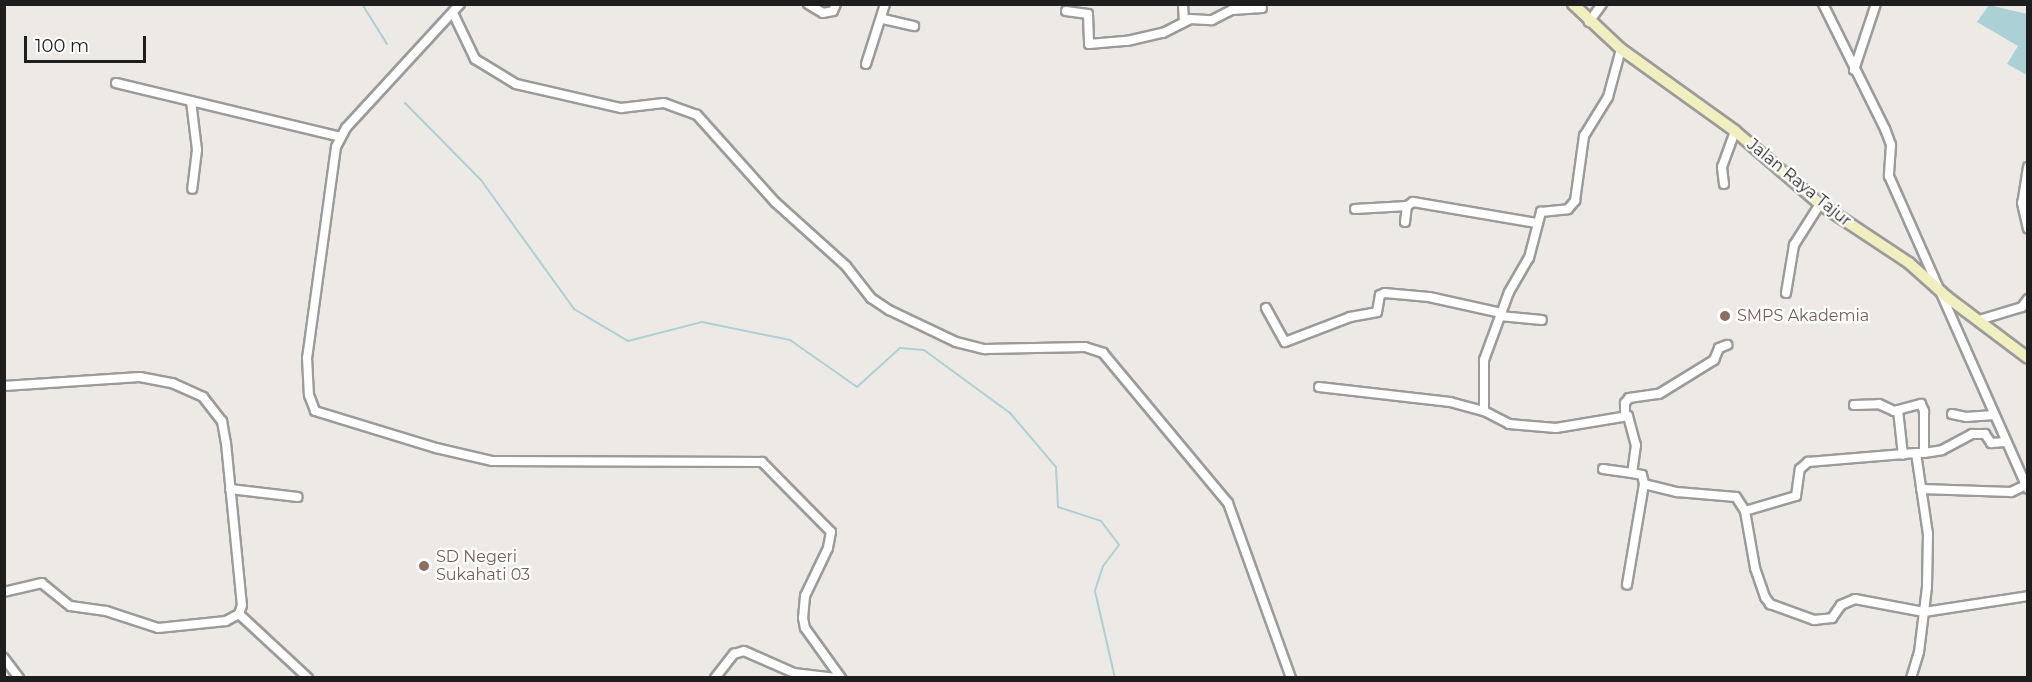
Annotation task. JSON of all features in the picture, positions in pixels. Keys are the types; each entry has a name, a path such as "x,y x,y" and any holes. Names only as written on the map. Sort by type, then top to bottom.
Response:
{"main road":[{"name":"Jalan Raya Tajur","path":"1573,4 1589,22 1621,49 1735,131 1820,204 1894,252 1939,290 2028,358"}],"street":[{"path":"460,4 341,137 328,181 324,257 307,358 309,394 315,411 436,448 492,461 762,462 831,532 828,548 805,596 803,618 805,628 841,678"},
{"path":"808,4 823,13 833,11 836,4"},
{"path":"866,64 883,19 885,4"},
{"path":"1183,4 1184,22"},
{"path":"1589,22 1602,4"},
{"path":"1823,4 1890,142 1889,176 2027,487 2011,492 1921,489"},
{"path":"1854,70 1876,4"},
{"path":"1066,11 1088,14 1089,44 1163,33 1184,22 1212,20 1232,10 1262,8"},
{"path":"453,12 475,59 516,84 621,108 664,103 698,115 775,202 846,266 871,298 889,310 956,342 985,349 1085,347 1103,352 1225,496 1291,678"},
{"path":"883,19 914,26"},
{"path":"1484,411 1485,360 1501,314 1529,258 1536,223 1541,212 1568,209 1575,201 1584,136 1608,98 1621,49"},
{"path":"116,83 341,137"},
{"path":"191,101 197,150 192,189"},
{"path":"1724,184 1722,167 1735,131"},
{"path":"2028,167 2022,203 2028,228"},
{"path":"1355,209 1407,206 1413,202 1536,223"},
{"path":"1786,293 1794,245 1820,204"},
{"path":"1405,222 1407,206"},
{"path":"1266,309 1284,342 1346,318 1377,312 1380,295 1385,293 1429,297 1501,314 1542,320"},
{"path":"1978,320 2025,306 2028,299"},
{"path":"1625,415 1625,403 1629,398 1659,393 1714,360 1719,348 1727,345"},
{"path":"4,386 140,377 189,390 209,403 222,421 241,586 239,614"},
{"path":"1319,387 1373,391 1484,411 1509,424 1556,428 1625,415 1631,419 1636,445 1632,473"},
{"path":"1854,405 1880,404 1898,410 1923,406 1920,453 1921,489 1928,534 1924,612 1911,678"},
{"path":"1898,410 1903,455"},
{"path":"1952,414 1966,417 1994,415"},
{"path":"1745,512 1796,496 1800,469 1808,462 1942,450 1972,434 1985,434 1991,443 2006,442"},
{"path":"1603,469 1642,475 1644,484 1627,585"},
{"path":"1644,484 1677,492 1736,496 1745,512 1755,568 1770,604 1814,620 1832,618 1845,601 1855,599 1924,612 2028,596"},
{"path":"230,489 298,497"},
{"path":"4,592 42,583 70,606 106,611 158,628 212,624 239,614"},
{"path":"239,614 308,678"},
{"path":"715,678 734,654 744,651 794,673 836,678"},
{"path":"4,658 19,678"}],"water":[{"path":"1989,5 2027,14 2027,75 2007,64 2018,46 1977,22"}],"waterway":[{"path":"362,4 387,44"},
{"path":"405,103 481,180 574,309 628,341 702,322 790,340 857,387 900,348 924,350 1010,413 1056,467 1058,507 1101,521 1119,545 1103,566 1095,591 1115,678"}],"place":[{"name":"SMPS Akademia","path":"1725,316"},
{"name":"SD Negeri Sukahati 03","path":"424,566"}]}
